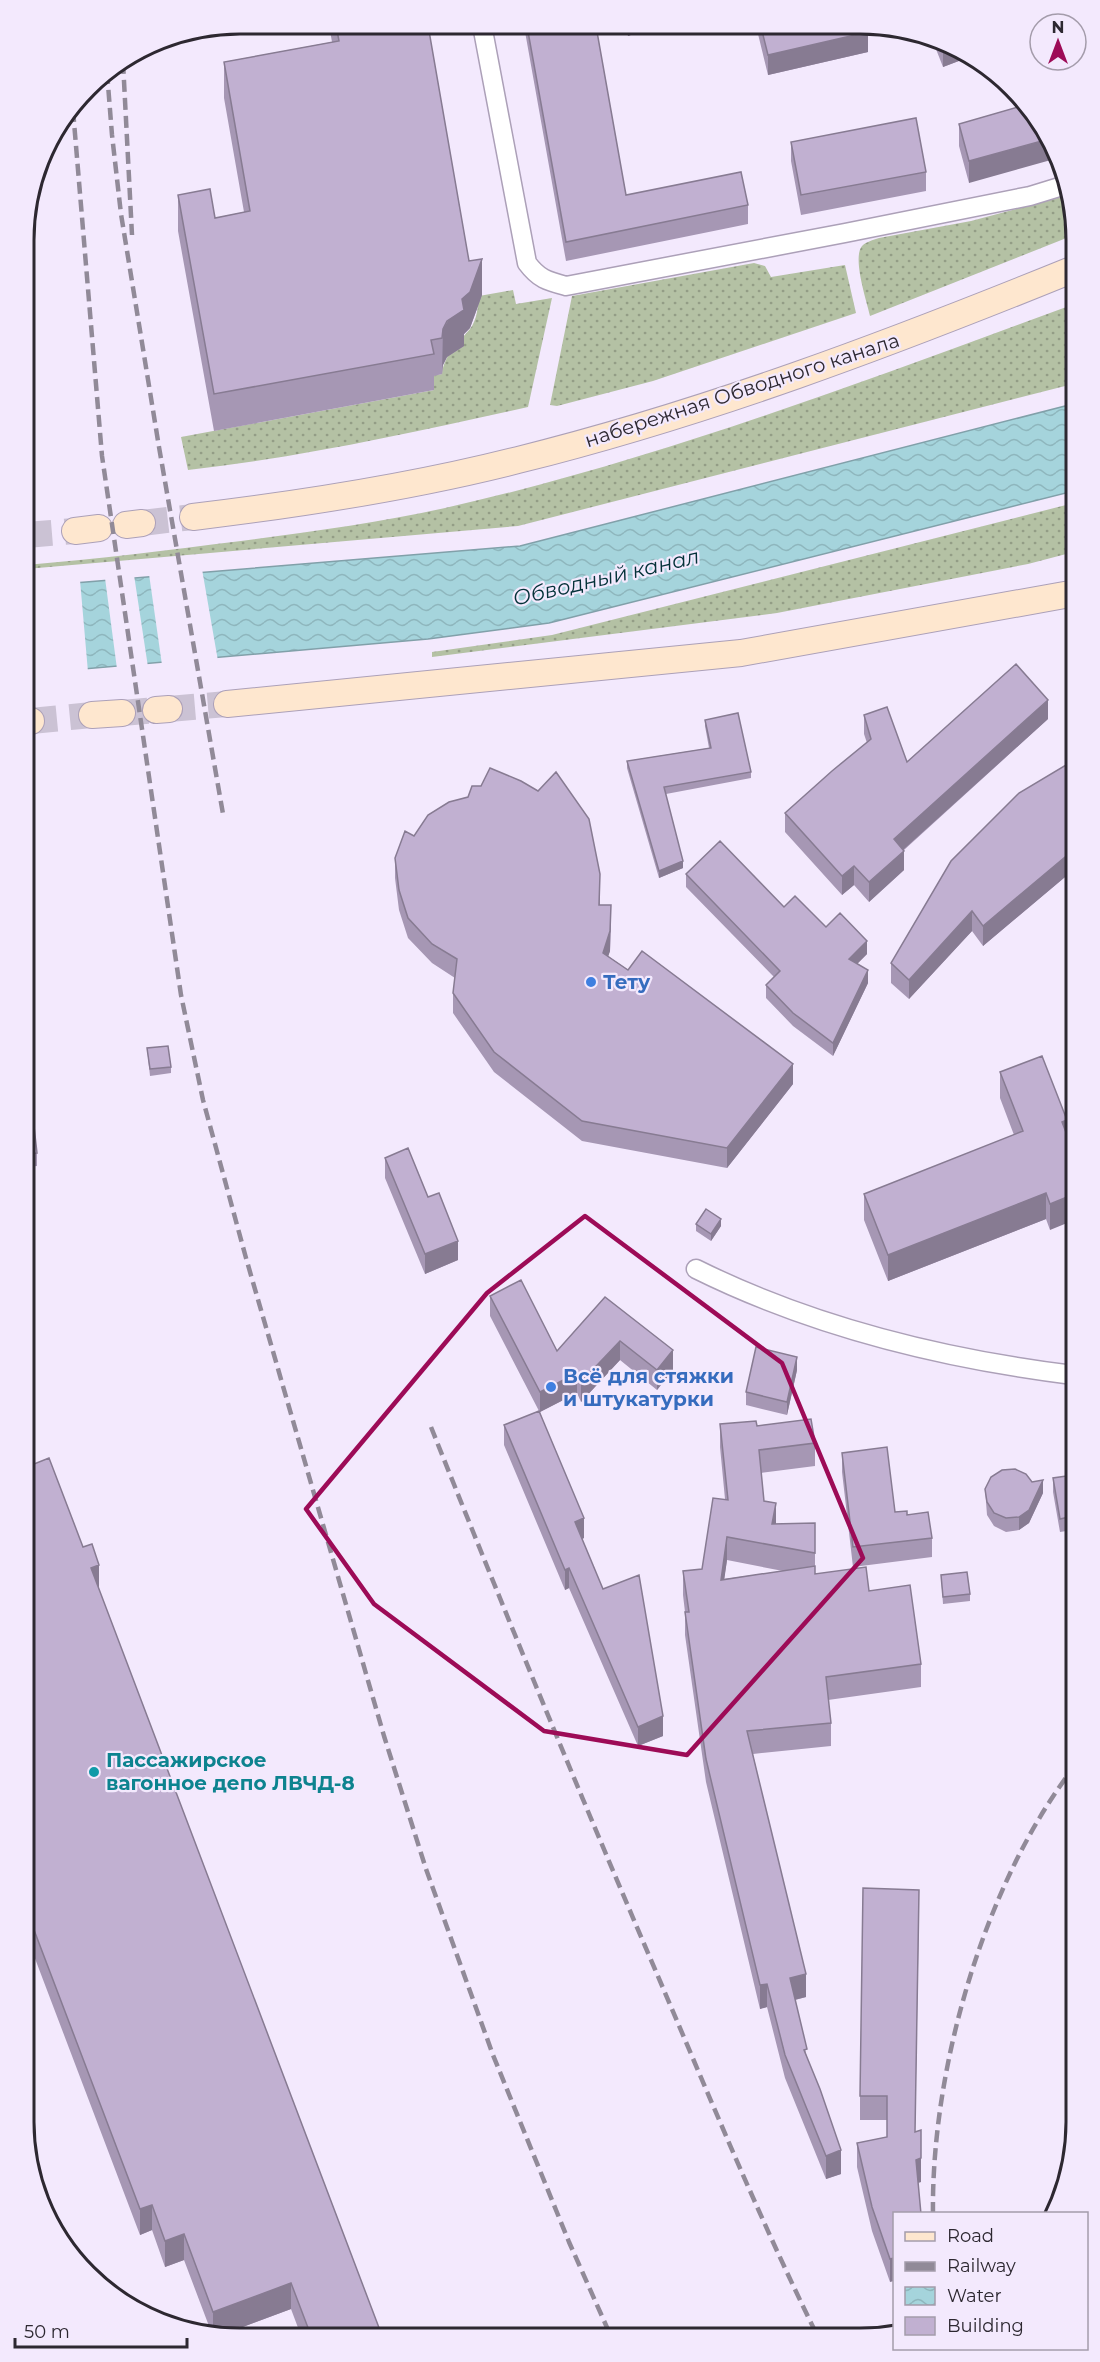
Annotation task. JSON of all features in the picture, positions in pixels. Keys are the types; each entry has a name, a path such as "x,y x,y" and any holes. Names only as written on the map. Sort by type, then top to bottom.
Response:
{"main road":[{"name":"набережная Обводного канала","path":"194,517 316,500 517,460 670,418 904,338 1066,272"},
{"path":"226,704 741,653 1066,595"},
{"path":"92,715 122,713"}],"street":[{"path":"484,35 527,263 537,275 549,282 566,286 1030,196 1058,187"},
{"path":"696,1269 759,1298 880,1337 955,1357 1065,1374"}],"highlighted area":[{"path":"585,1216 782,1363 863,1558 687,1755 544,1731 374,1604 306,1509 487,1293"}],"shaded area":[{"path":"1060,197 1066,238 870,316 859,270 859,252 862,246 879,238 971,221"},
{"path":"754,263 765,266 771,277 845,265 856,313 653,381 557,406 550,405 572,296"},
{"path":"513,290 516,304 552,298 528,407 316,451 188,470 181,437 434,390 431,376 442,374 449,355 470,329 477,313 479,296"},
{"path":"1066,307 1066,386 518,526 35,568 35,564 292,534 369,523 445,508 525,489 682,443"},
{"path":"1066,505 1066,554 1028,564 777,613 432,657 432,652 552,635"}],"water":[{"name":"Обводный канал","path":"1066,406 1066,493 549,623 428,639 35,673 35,586 520,546"}],"pier":[{"path":"202,569 218,661 162,665 149,574"},
{"path":"134,575 148,667 117,669 105,578"},
{"path":"80,580 88,672 35,677 35,583"}],"building":[{"path":"597,34 626,195 741,172 748,205 566,242 529,35"},
{"path":"763,34 859,34 768,55"},
{"path":"338,35 430,35 469,261 482,259 470,292 462,299 464,310 447,321 442,338 431,340 434,354 214,394 178,195 210,189 215,218 250,211 224,62 339,41"},
{"path":"1016,108 1031,126 1039,142 969,161 959,124"},
{"path":"916,118 926,172 801,195 791,142"},
{"path":"1016,664 1048,700 894,839 904,851 869,882 854,866 842,876 785,813 871,739 864,715 887,707 907,762"},
{"path":"738,713 751,772 664,787 683,861 659,871 627,761 711,748 705,720"},
{"path":"1066,765 1066,856 983,926 972,911 909,980 891,963 951,861 1019,793"},
{"path":"490,768 538,791 556,772 589,819 600,874 599,905 611,905 610,931 603,953 628,970 642,951 793,1064 727,1148 582,1121 494,1052 453,993 457,959 432,944 408,918 399,890 395,858 405,831 414,836 428,815 449,802 468,797 472,786 481,786"},
{"path":"720,841 784,907 795,896 826,927 840,913 867,941 849,959 868,970 833,1043 793,1013 766,985 780,971 686,874"},
{"path":"168,1046 171,1067 150,1069 147,1048"},
{"path":"1042,1056 1066,1116 1066,1121 1062,1122 1066,1131 1065,1198 1050,1204 1046,1193 888,1255 864,1194 1023,1131 1000,1072"},
{"path":"35,1131 37,1153 35,1153"},
{"path":"408,1148 428,1197 439,1193 458,1241 425,1254 385,1158"},
{"path":"706,1209 721,1219 711,1234 696,1224"},
{"path":"521,1280 557,1351 605,1297 673,1350 657,1370 620,1341 581,1382 577,1373 540,1392 490,1296"},
{"path":"756,1347 797,1357 787,1402 746,1392"},
{"path":"539,1411 584,1518 575,1522 603,1589 639,1575 663,1716 638,1727 569,1568 565,1570 504,1425"},
{"path":"811,1419 815,1443 759,1450 764,1501 776,1503 772,1524 815,1523 815,1553 727,1537 721,1580 815,1566 815,1574 866,1567 869,1591 910,1585 921,1664 826,1677 831,1723 747,1731 806,1974 790,1978 807,2049 804,2050 841,2150 826,2156 785,2055 767,1984 760,1985 706,1759 685,1612 689,1612 683,1571 702,1569 713,1498 728,1500 720,1424 756,1421 757,1426"},
{"path":"887,1447 895,1512 907,1511 907,1515 928,1512 932,1538 853,1547 842,1453"},
{"name":"Пассажирское вагонное депо ЛВЧД-8","path":"49,1458 83,1547 92,1544 99,1565 91,1568 379,2328 308,2328 291,2283 213,2312 184,2234 165,2241 152,2205 140,2209 34,1930 34,1464"},
{"path":"1015,1469 1026,1474 1032,1482 1043,1480 1029,1510 1019,1517 1006,1518 994,1513 987,1502 985,1489 991,1477 1002,1470"},
{"path":"1065,1476 1065,1518 1060,1519 1053,1478"},
{"path":"967,1572 970,1594 943,1597 941,1575"},
{"path":"863,1888 919,1890 915,2132 921,2130 921,2158 916,2160 921,2212 893,2212 893,2258 890,2259 872,2207 857,2143 887,2137 887,2096 860,2096"}],"tunnel":[{"path":"142,523 193,517"},
{"path":"35,534 75,531"},
{"path":"169,709 227,704"},
{"path":"122,713 156,710"},
{"path":"35,721 92,715"}],"railway":[{"path":"123,71 132,235"},
{"path":"108,84 121,214 223,814"},
{"path":"74,119 102,456 181,995 203,1100 246,1258 384,1736 426,1869 493,2055 569,2242 607,2328"},
{"path":"431,1427 633,1918 718,2118 814,2328"},
{"path":"933,2212 935,2158 942,2099 953,2039 969,1979 990,1920 1014,1865 1042,1813 1065,1780"}],"place":[{"name":"Тету","path":"591,982"},
{"name":"Всё для стяжки и штукатурки","path":"551,1387"},
{"name":"Пассажирское вагонное депо ЛВЧД-8","path":"94,1772"}]}
